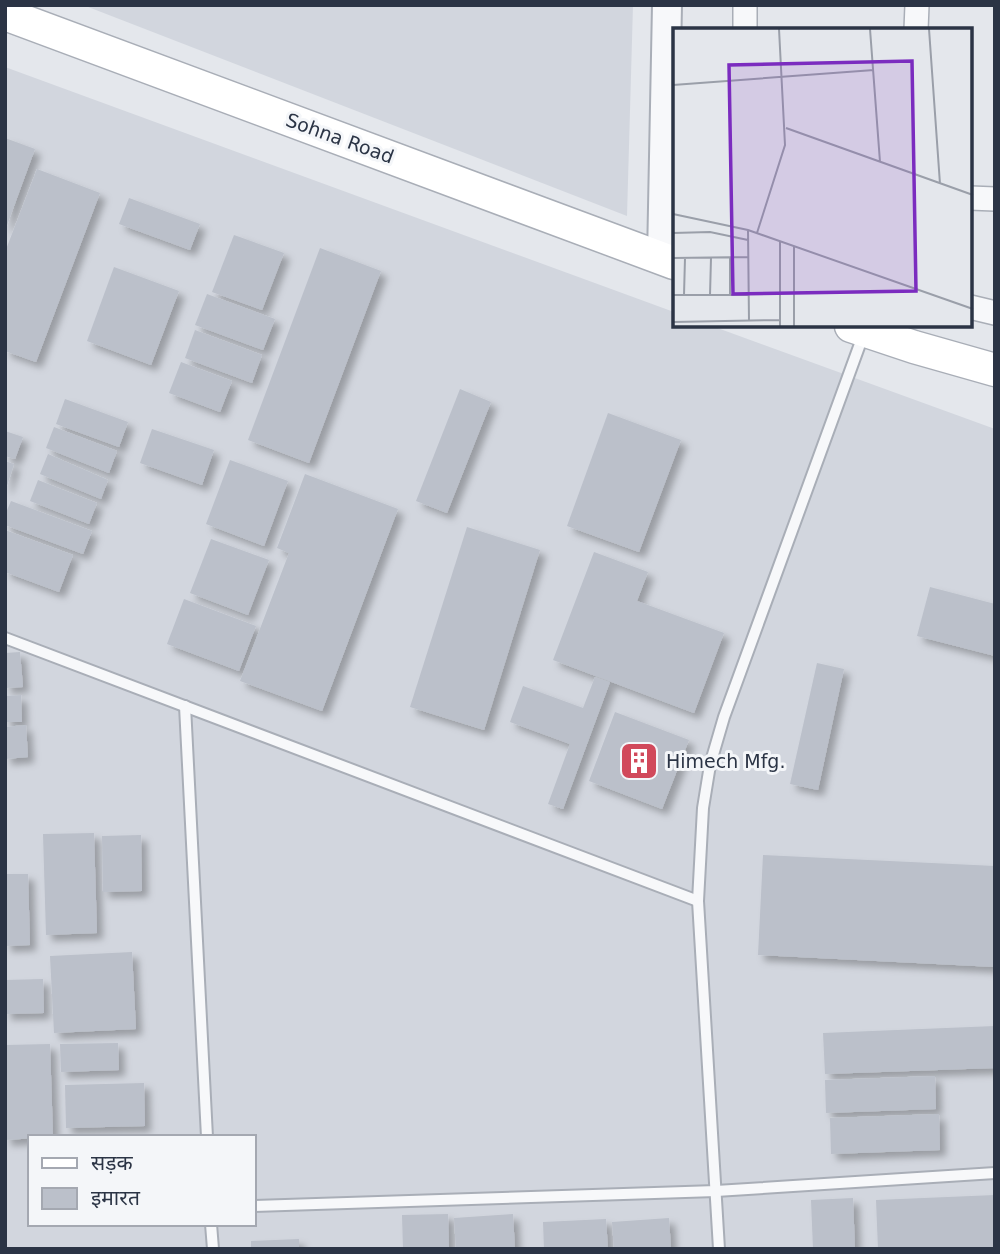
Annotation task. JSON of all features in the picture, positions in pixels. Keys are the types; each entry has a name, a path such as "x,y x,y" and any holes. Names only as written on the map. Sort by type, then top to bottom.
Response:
{"main road":[{"name":"Sohna Road","path":"5,14 668,260"},
{"path":"858,328 914,336 995,370"}],"street":[{"path":"667,5 668,260"},
{"path":"745,5 745,28"},
{"path":"916,28 917,5"},
{"path":"972,198 995,199"},
{"path":"972,307 995,313"}],"lane":[{"path":"719,1249 698,901 703,808 710,765 724,717 858,328"},
{"path":"5,638 698,901"},
{"path":"185,706 207,1135"},
{"path":"256,1206 716,1191 995,1172"},
{"path":"211,1226 213,1249"}],"shaded area":[{"path":"83,5 633,5 627,216"},
{"path":"5,67 673,312 673,327 715,327 995,429 995,1249 5,1249"}],"building":[{"path":"5,138 35,149 6,228 5,228"},
{"path":"37,169 100,193 36,362 5,351 5,252"},
{"path":"129,198 200,224 190,250 119,224"},
{"path":"234,235 284,253 262,310 212,292"},
{"path":"320,248 381,271 309,463 248,440"},
{"path":"114,267 179,291 151,365 87,341"},
{"path":"207,294 275,319 263,350 195,325"},
{"path":"195,330 262,355 252,383 185,358"},
{"path":"181,362 232,381 220,412 169,393"},
{"path":"460,389 491,402 447,513 416,501"},
{"path":"65,399 128,422 119,447 56,424"},
{"path":"608,413 681,440 639,552 567,526"},
{"path":"54,427 117,451 109,473 46,448"},
{"path":"152,429 214,450 202,485 140,463"},
{"path":"5,431 23,437 15,459 5,456"},
{"path":"48,454 108,480 101,499 40,474"},
{"path":"230,460 288,481 264,546 206,524"},
{"path":"5,461 14,464 6,489 5,489"},
{"path":"305,474 398,509 322,711 240,681 289,553 277,548"},
{"path":"38,480 97,503 89,524 30,501"},
{"path":"11,501 92,531 83,554 5,525 5,515"},
{"path":"467,527 540,550 484,730 410,707"},
{"path":"5,530 73,555 59,592 5,572"},
{"path":"211,539 269,560 248,615 190,593"},
{"path":"594,552 648,572 637,601 724,633 694,713 553,660"},
{"path":"930,587 995,604 995,656 917,636"},
{"path":"184,599 256,626 239,671 167,644"},
{"path":"20,652 23,687 5,688 5,653"},
{"path":"817,663 844,669 818,790 790,784"},
{"path":"595,677 610,682 563,809 548,804 570,744 510,722 523,686 583,708"},
{"path":"21,695 22,722 5,722 5,696"},
{"name":"Himech Mfg.","path":"615,712 689,740 662,809 589,781"},
{"path":"26,725 28,757 5,759 5,727"},
{"path":"94,833 97,933 46,935 43,834"},
{"path":"141,835 142,891 103,892 102,836"},
{"path":"763,855 995,866 995,967 758,955"},
{"path":"5,874 28,874 30,945 5,946"},
{"path":"132,952 136,1029 54,1033 50,956"},
{"path":"43,979 44,1013 5,1014 5,980"},
{"path":"995,1026 995,1068 825,1074 823,1033"},
{"path":"118,1043 119,1070 61,1072 60,1044"},
{"path":"50,1044 53,1135 28,1135 28,1139 5,1140 5,1045"},
{"path":"935,1076 936,1109 826,1113 825,1080"},
{"path":"144,1083 145,1126 66,1128 65,1085"},
{"path":"939,1114 940,1150 831,1154 830,1118"},
{"path":"995,1195 995,1249 878,1249 876,1200"},
{"path":"853,1198 855,1249 813,1249 811,1200"},
{"path":"448,1214 449,1249 403,1249 402,1215"},
{"path":"513,1214 515,1249 456,1249 454,1218"},
{"path":"669,1218 671,1249 614,1249 612,1222"},
{"path":"606,1219 608,1249 544,1249 543,1222"},
{"path":"299,1239 299,1249 251,1249 251,1241"}],"place":[{"name":"Himech Mfg.","path":"639,761"}]}
